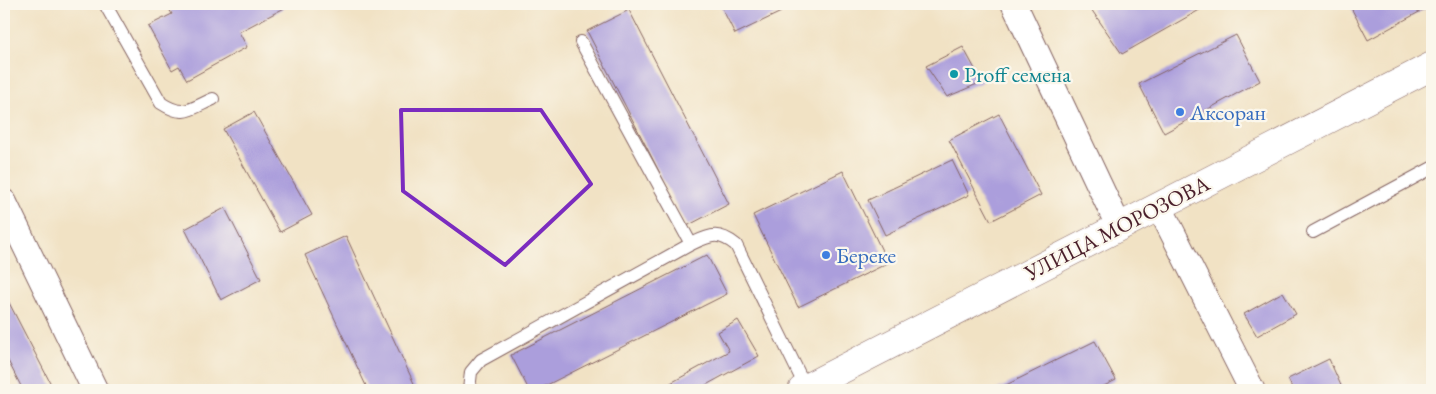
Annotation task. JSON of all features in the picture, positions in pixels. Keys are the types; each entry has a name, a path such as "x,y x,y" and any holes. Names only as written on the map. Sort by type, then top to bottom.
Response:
{"main road":[{"name":"УЛИЦА МОРОЗОВА","path":"804,389 1432,66"}],"street":[{"path":"1014,4 1119,227"},
{"path":"4,202 95,390"},
{"path":"1159,206 1252,390"}],"lane":[{"path":"105,4 161,103 173,111 186,112 213,99"},
{"path":"581,42 691,244"},
{"path":"1313,232 1432,168"},
{"path":"469,390 471,372 481,360 691,244 709,236 724,236 736,245 804,389"}],"highlighted area":[{"path":"401,110 541,110 591,184 505,265 403,191"}],"building":[{"path":"166,4 292,4 239,32 247,47 187,80 179,66 172,70 148,26 172,14"},
{"path":"720,4 777,4 781,12 735,34"},
{"path":"1102,4 1210,4 1122,54 1091,9"},
{"path":"1349,4 1432,4 1432,5 1368,40"},
{"path":"629,10 729,204 687,226 587,31"},
{"path":"1236,35 1260,81 1164,133 1139,84"},
{"name":"Proff семена","path":"963,47 982,82 947,97 926,66"},
{"path":"254,112 312,215 280,232 223,129"},
{"path":"999,114 1041,195 991,221 949,140"},
{"path":"952,160 969,195 885,235 868,200"},
{"path":"843,171 888,263 798,307 753,215"},
{"path":"225,208 261,279 221,300 185,229"},
{"path":"346,236 417,390 368,390 305,255"},
{"path":"707,255 727,294 537,390 529,390 511,355"},
{"path":"1283,292 1296,314 1257,336 1244,314"},
{"path":"4,293 54,390 23,390 4,353"},
{"path":"738,320 759,356 697,390 658,390 729,351 718,332"},
{"path":"1095,341 1116,380 1096,390 996,390"},
{"path":"1329,359 1343,390 1293,390 1288,379"}],"place":[{"name":"Proff семена","path":"954,74"},
{"name":"Аксоран","path":"1180,112"},
{"name":"Береке","path":"826,255"}]}
